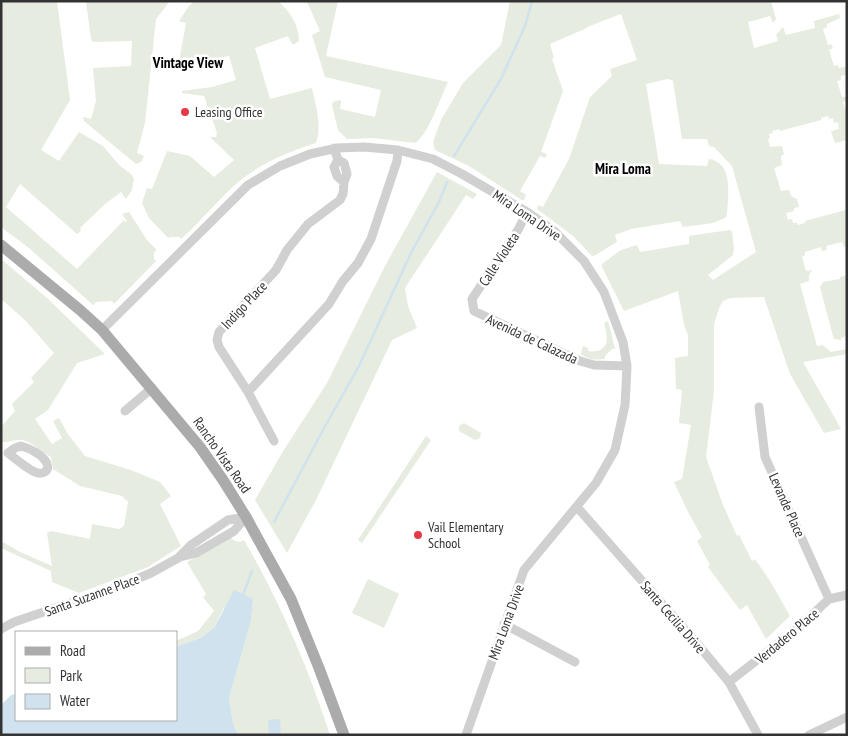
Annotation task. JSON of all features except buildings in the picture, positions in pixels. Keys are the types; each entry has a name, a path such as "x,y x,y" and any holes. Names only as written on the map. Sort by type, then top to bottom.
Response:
{"main road":[{"name":"Rancho Vista Road","path":"1,245 102,330 200,447 246,516 291,599 320,668 344,735"}],"street":[{"name":"Mira Loma Drive","path":"102,330 248,185 295,160 334,148 364,147 398,150 433,159 527,212 570,245 596,278 613,310 623,342 627,366 625,405 614,450 596,483 524,570 466,735"},
{"name":"Indigo Place","path":"274,441 248,392 219,347 217,340 219,332 276,270 287,250 308,224 340,200 343,194 344,182 337,176 334,167 338,160 334,148"},
{"path":"248,392 329,304 343,281 358,263 371,238 397,161 398,150"},
{"name":"Calle Violeta","path":"472,305 472,299 484,283 527,212"},
{"name":"Avenida de Calazada","path":"472,305 479,314 580,362 594,365 627,366"},
{"path":"125,411 152,388"},
{"name":"Levande Place","path":"759,407 765,457 829,599"},
{"name":"Santa Cecilia Drive","path":"577,507 729,682 758,735"},
{"name":"Santa Suzanne Place","path":"1,629 14,622 123,586 180,557 191,545 228,520 246,516"},
{"name":"Verdadero Place","path":"729,682 798,628 829,599 847,595"},
{"path":"504,624 574,662"},
{"path":"809,735 847,717"}],"green space":[{"path":"1,1 57,1 70,100 41,150 59,161 79,132 103,146 134,179 132,190 126,199 121,192 105,204 80,228 81,231 77,234 20,184 6,207 77,269 124,220 125,222 127,221 122,214 129,212 147,240 157,250 154,252 154,259 156,261 114,304 112,301 96,302 93,305 29,248 1,227"},
{"path":"86,1 170,1 156,19 145,123 137,153 144,156 141,162 136,164 84,121 83,117 91,119 96,101 93,68 131,66 132,41 93,42"},
{"path":"195,1 278,1 296,24 299,41 292,44 288,36 255,48 270,99 312,88 318,116 318,136 316,143 294,150 254,170 229,191 181,239 179,237 168,238 149,218 142,203 147,188 152,189 167,151 190,156 214,177 234,160 210,137 216,137 217,133 204,96 182,93 182,91 212,87 236,80 229,56 217,58 218,62 213,63 212,59 179,62 186,23 179,21 189,6"},
{"path":"306,1 338,1 326,56 448,82 425,132 415,143 373,138 347,139 338,130 332,105 333,102 341,101 340,109 375,117 381,90 325,77 312,35 320,31"},
{"path":"510,1 771,1 776,19 773,23 770,16 748,22 754,48 778,41 776,35 783,27 786,35 815,28 814,21 839,14 840,18 827,24 827,27 823,29 828,45 831,44 833,48 829,50 834,66 838,65 839,68 847,66 846,75 841,76 841,80 837,81 842,97 846,97 847,101 843,102 847,115 847,140 835,143 831,131 839,129 838,122 834,123 833,118 829,119 828,116 821,118 821,120 780,131 779,129 772,131 773,133 769,134 770,138 768,139 770,147 782,146 784,154 781,156 782,165 774,168 781,191 789,190 791,196 797,199 799,207 794,208 794,211 786,213 788,220 792,219 793,223 798,225 805,223 805,221 845,210 847,212 847,246 844,247 842,242 826,246 827,250 822,251 821,247 805,252 805,255 802,257 806,271 812,270 809,275 809,281 800,284 817,346 823,345 831,352 847,349 847,354 803,362 841,429 824,433 790,374 764,297 730,298 723,301 714,324 714,391 706,457 723,505 737,536 739,535 752,561 755,559 770,581 790,616 766,639 747,605 740,610 708,567 710,565 697,541 702,537 674,482 682,479 691,425 679,423 682,390 676,389 675,358 688,356 688,335 684,325 678,291 624,311 602,267 602,264 621,250 637,245 640,252 689,244 689,236 729,230 732,231 733,255 708,275 713,280 756,252 732,166 714,147 709,146 707,139 682,139 673,81 668,79 646,84 659,164 707,166 709,159 717,162 726,173 728,181 727,214 725,218 713,223 683,227 680,221 631,229 615,235 617,242 592,256 573,236 537,209 538,205 543,207 569,159 590,97 612,76 610,69 637,60 621,14 550,44 554,58 552,59 563,91 541,152 547,154 545,158 540,156 520,191 526,195 524,200 469,166 435,150 433,142 441,120 463,83 501,45"},
{"path":"437,172 477,194 473,199 466,195 405,288 408,306 417,328 392,340 317,498 287,553 255,500 282,453 327,383 385,266"},
{"path":"1,259 47,298 105,354 77,363 48,410 35,419 52,444 62,438 53,421 59,418 68,434 85,456 131,470 160,482 171,496 160,504 181,546 148,567 79,593 52,582 51,571 1,548 1,541 20,552 52,566 47,533 51,531 90,539 92,524 119,529 124,526 128,502 122,496 80,486 53,469 51,457 30,443 22,440 1,441 1,427 15,411 12,404 34,382 31,378 54,353 25,320 1,299"},
{"path":"847,275 847,336 841,338 841,340 834,339 820,287 823,282 840,279 840,277"},
{"path":"608,321 615,349 612,349 605,356 605,359 592,359 581,354 583,346 588,348 588,351 604,348 607,335 604,323"},
{"path":"464,423 481,433 480,438 475,440 459,431 459,426"},
{"path":"426,436 431,440 362,543 358,540"},
{"path":"231,537 233,540 240,542 244,540 270,587 303,660 330,735 238,735 233,723 229,698 251,621 253,599 243,595 223,609 214,628 200,638 178,646 178,640 198,631 214,611 203,597 206,594 187,562"},
{"path":"368,579 399,594 384,628 352,613"}],"water":[{"path":"234,590 253,599 251,621 229,698 233,723 238,735 1,735 1,705 11,695 15,694 15,721 178,721 178,646 200,638 214,628"},
{"path":"280,719 281,735 269,735 268,720"}],"waterway":[{"path":"454,156 501,79 525,26 532,1"},
{"path":"274,522 359,366 411,253 439,202 447,182"},
{"path":"243,595 252,571"}],"place":[{"name":"Leasing Office","path":"185,112"},
{"name":"Vail Elementary School","path":"418,535"}],"district":[{"name":"Vintage View","path":"188,62"},
{"name":"Mira Loma","path":"623,168"}]}
